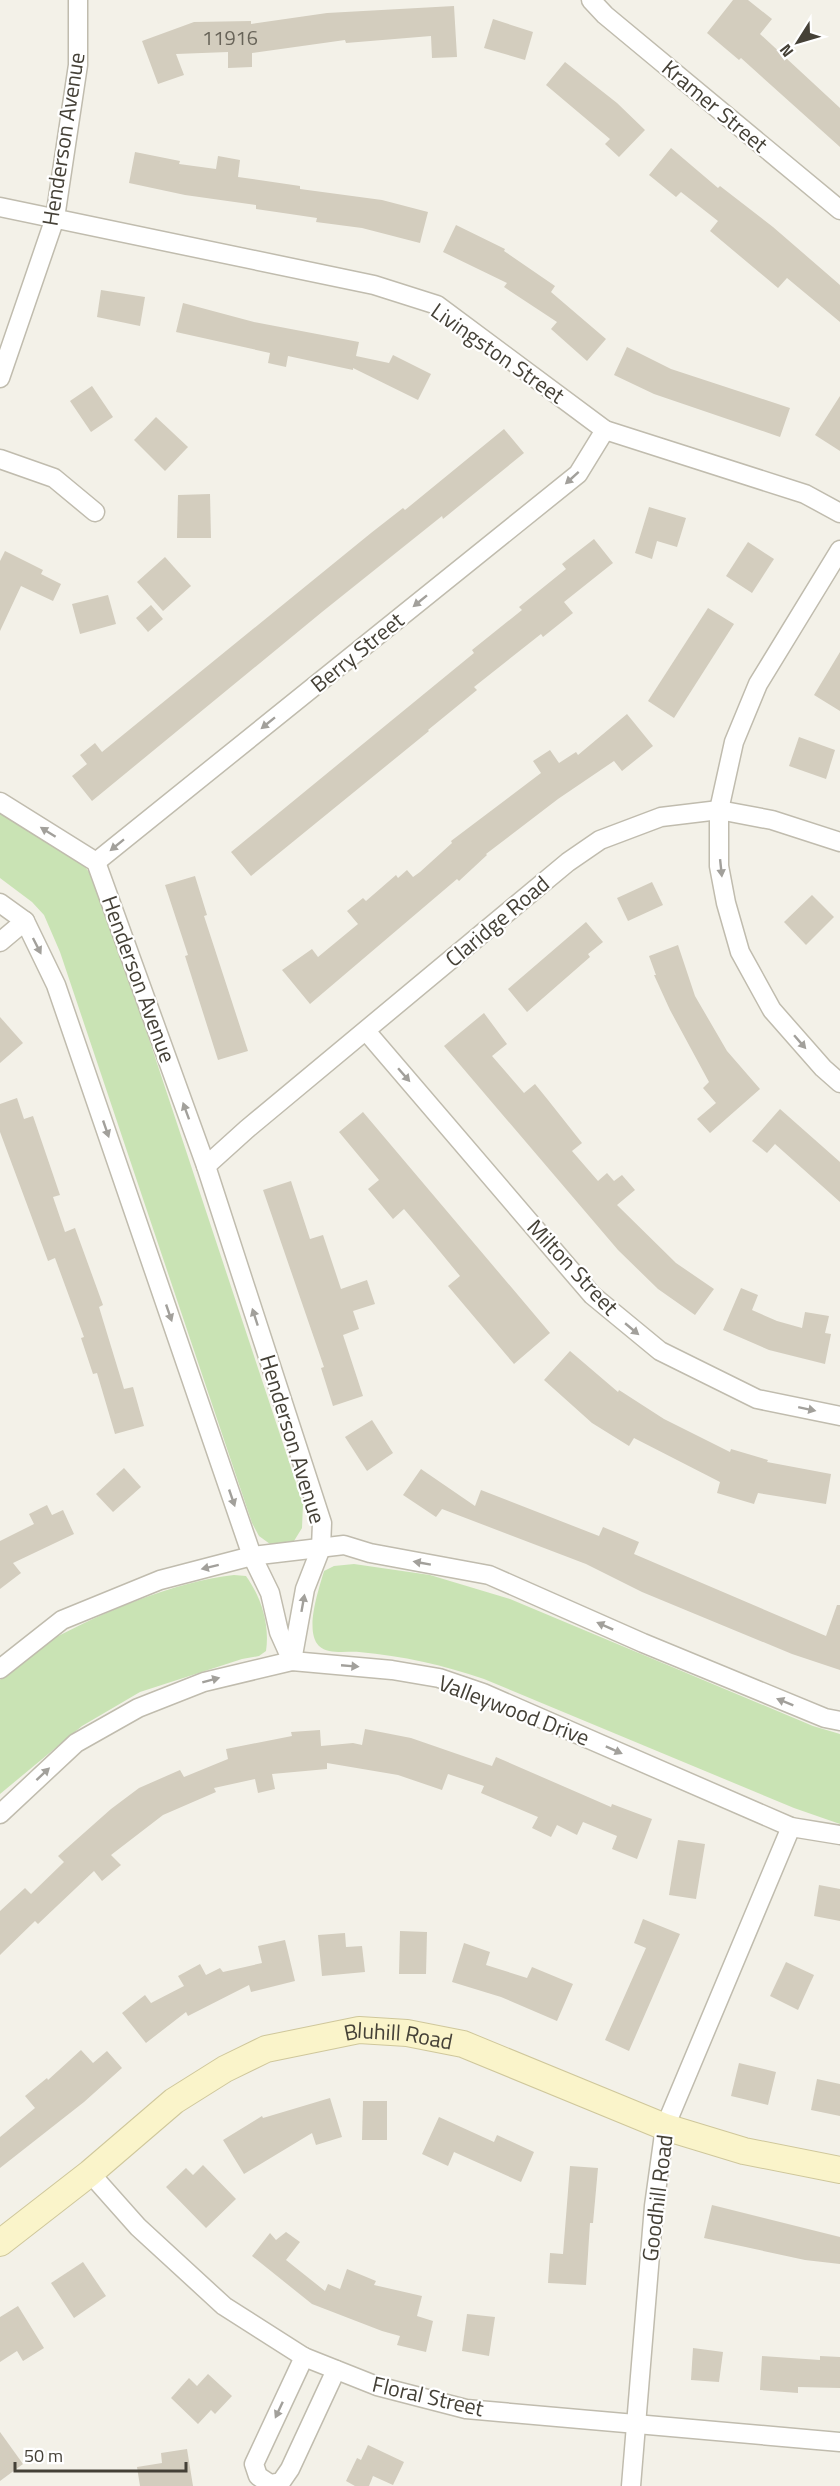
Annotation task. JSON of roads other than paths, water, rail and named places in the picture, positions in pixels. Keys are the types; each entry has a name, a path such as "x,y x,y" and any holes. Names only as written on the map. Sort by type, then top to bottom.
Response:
{"street":[{"name":"Henderson Avenue","path":"0,378 55,218 78,65 78,0"},
{"name":"Kramer Street","path":"591,0 605,15 840,210"},
{"name":"Livingston Street","path":"0,207 374,285 437,305 605,430 805,494 840,513"},
{"name":"Berry Street","path":"96,862 578,474 605,430"},
{"path":"0,459 54,478 95,512"},
{"path":"840,550 758,684 734,742 719,810 720,866 726,903 740,952 772,1010 823,1068 840,1083"},
{"path":"0,802 96,862"},
{"name":"Claridge Road","path":"206,1166 247,1129 568,862 600,840 661,817 719,810 772,820 840,842"},
{"name":"Henderson Avenue","path":"96,862 206,1166 322,1523 321,1548 305,1589 292,1660"},
{"path":"0,903 25,921 56,985 252,1556 270,1593 279,1632 292,1660"},
{"path":"0,942 25,921"},
{"name":"Milton Street","path":"366,1031 592,1295 660,1352 757,1399 840,1416"},
{"path":"0,1670 62,1620 160,1580 252,1556 344,1545 370,1553 489,1575 654,1647 825,1718 840,1721"},
{"name":"Valleywood Drive","path":"0,1814 76,1743 138,1708 204,1682 292,1660 392,1670 439,1678 483,1693 791,1827 840,1836"},
{"name":"Goodhill Road","path":"631,2486 654,2206 665,2127 791,1827"},
{"name":"Bluhill Road","path":"0,2243 90,2173 174,2101 225,2069 266,2049 358,2030 407,2033 463,2044 665,2127 744,2151 840,2170"},
{"name":"Floral Street","path":"90,2173 138,2228 224,2306 304,2356 377,2386 466,2409 840,2442"},
{"path":"304,2356 254,2464 258,2476 270,2484 281,2482 291,2469 336,2370"}]}
